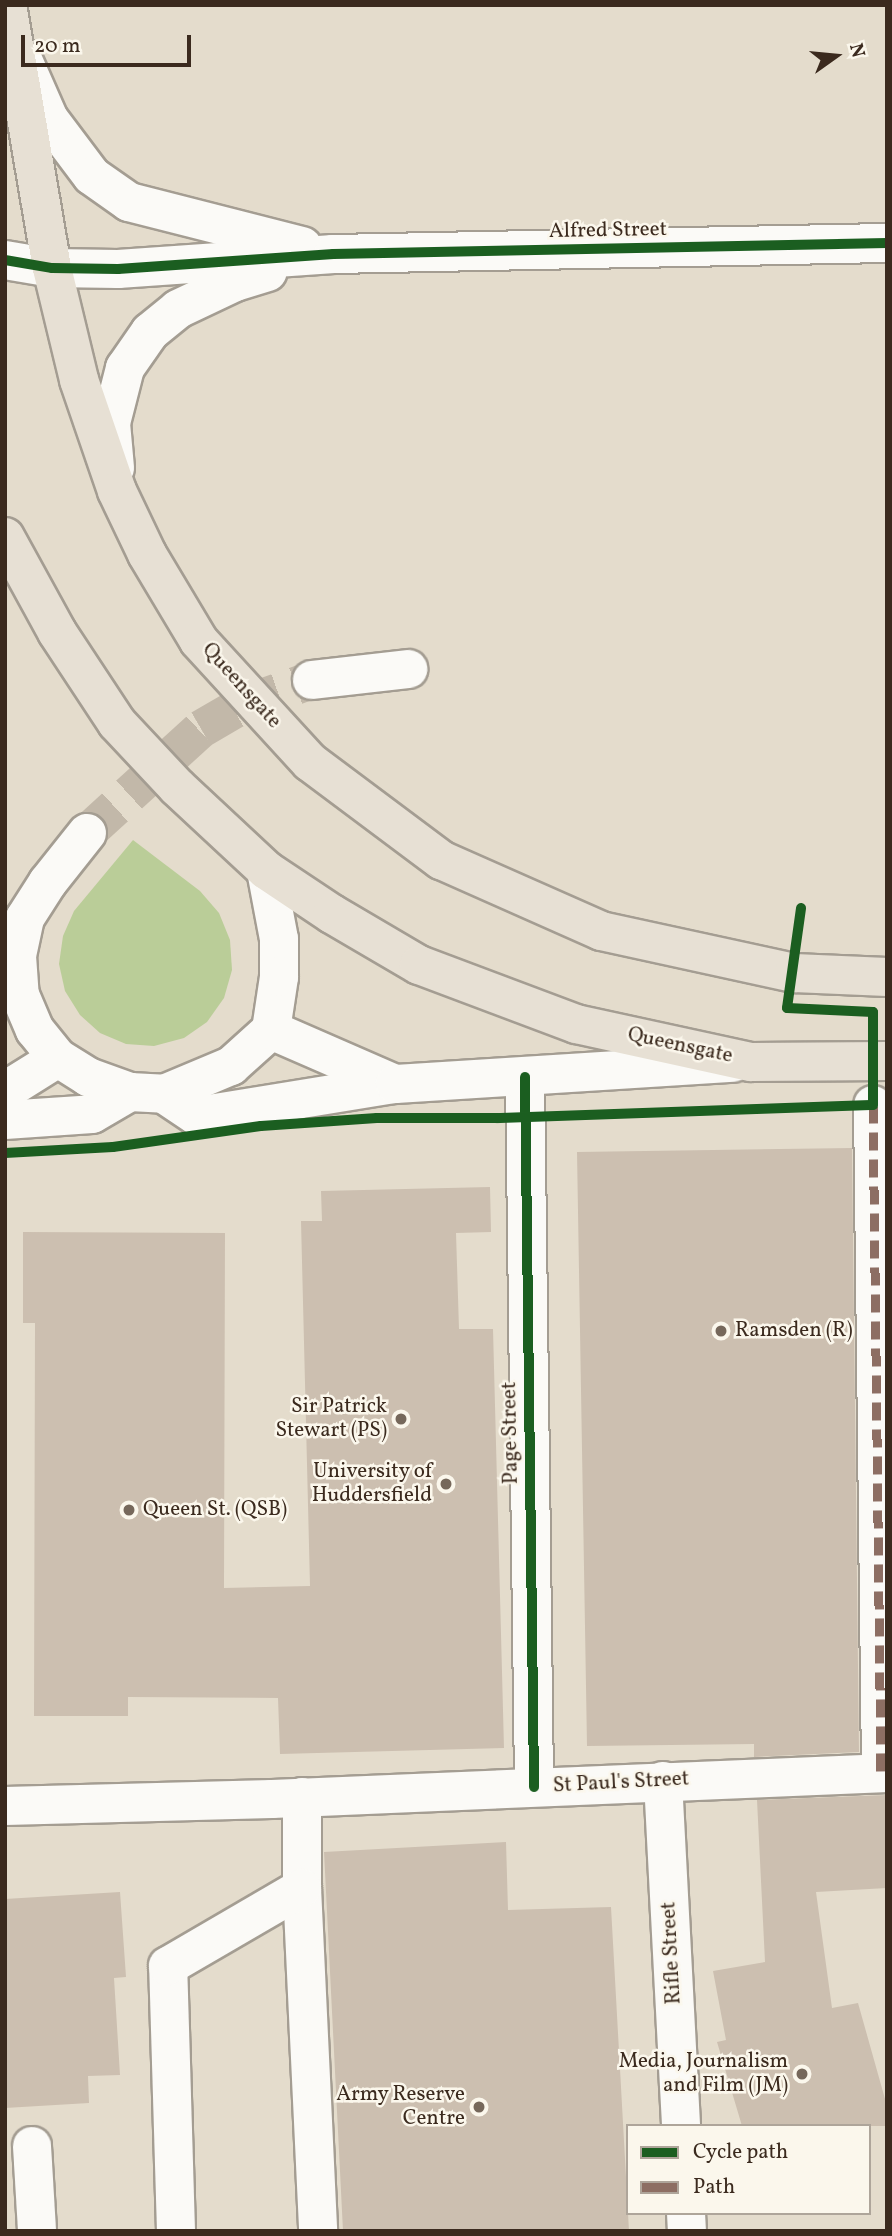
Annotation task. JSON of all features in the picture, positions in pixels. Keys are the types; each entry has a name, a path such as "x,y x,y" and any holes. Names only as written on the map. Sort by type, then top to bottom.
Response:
{"highway":[{"name":"Queensgate","path":"8,18 52,268 79,380 117,491 148,554 199,641 310,762 441,860 601,931 794,973 887,977"},
{"name":"Queensgate","path":"5,537 57,632 117,723 177,787 266,870 332,914 419,965 576,1024 751,1062 887,1061"}],"street":[{"name":"Alfred Street","path":"8,18 50,119 92,176 129,202 332,254"},
{"name":"Alfred Street","path":"5,260 52,268 146,268 332,254 885,244"},
{"name":"Alfred Street","path":"117,491 111,423 125,368 150,332 178,309 236,282 332,254"},
{"path":"312,680 408,669"},
{"path":"88,833 48,882 26,918 17,956 12,1001 58,1058 88,1077 147,1093 197,1116 395,1084 751,1062"},
{"path":"5,1120 92,1114 231,1066 271,1030 279,977 279,939 266,870"},
{"path":"271,1030 395,1084"},
{"path":"5,1091 58,1058"},
{"name":"Page Street","path":"525,1077 534,1787"},
{"path":"873,1105 884,1773"},
{"name":"St Paul's Street","path":"5,1806 287,1798 884,1773"},
{"name":"Rifle Street","path":"663,1781 681,2124"},
{"path":"287,1798 302,1888 318,2231"},
{"path":"176,2231 168,1966 302,1888"},
{"path":"32,2146 37,2231"}],"green space":[{"path":"133,840 200,891 219,913 230,940 232,970 224,998 207,1022 184,1038 154,1046 126,1044 100,1033 80,1015 65,991 59,964 63,936 74,911"}],"building":[{"name":"Ramsden (R)","path":"852,1148 859,1752 754,1757 754,1744 587,1746 577,1152"},
{"path":"490,1187 491,1232 456,1233 459,1329 493,1329 504,1748 280,1754 278,1698 128,1697 128,1716 34,1716 35,1323 23,1323 23,1232 225,1233 224,1588 310,1586 301,1221 322,1221 321,1191"},
{"name":"Media, Journalism and Film (JM)","path":"887,1795 887,1888 816,1892 832,2008 858,2003 887,2106 887,2126 741,2124 717,2042 726,2040 713,1971 765,1962 757,1800"},
{"name":"Army Reserve Centre","path":"506,1842 508,1910 611,1907 626,2215 629,2231 343,2231 324,1852"},
{"path":"120,1892 126,1977 114,1978 120,2075 88,2076 89,2103 5,2108 5,1899"}],"tunnel":[{"path":"87,833 201,729 242,705 312,680"}],"marked path":[{"path":"873,1105 881,1773"}],"cycle path":[{"path":"5,260 52,268 118,269 333,254 887,243"},
{"path":"5,1153 113,1147 261,1126 377,1118 498,1118 873,1105 873,1012 787,1008 801,908"},
{"path":"525,1077 534,1787"}],"place":[{"name":"Ramsden (R)","path":"721,1331"},
{"name":"Sir Patrick Stewart (PS)","path":"401,1419"},
{"name":"University of Huddersfield","path":"446,1484"},
{"name":"Queen St. (QSB)","path":"129,1510"},
{"name":"Media, Journalism and Film (JM)","path":"802,2074"},
{"name":"Army Reserve Centre","path":"479,2107"}]}
